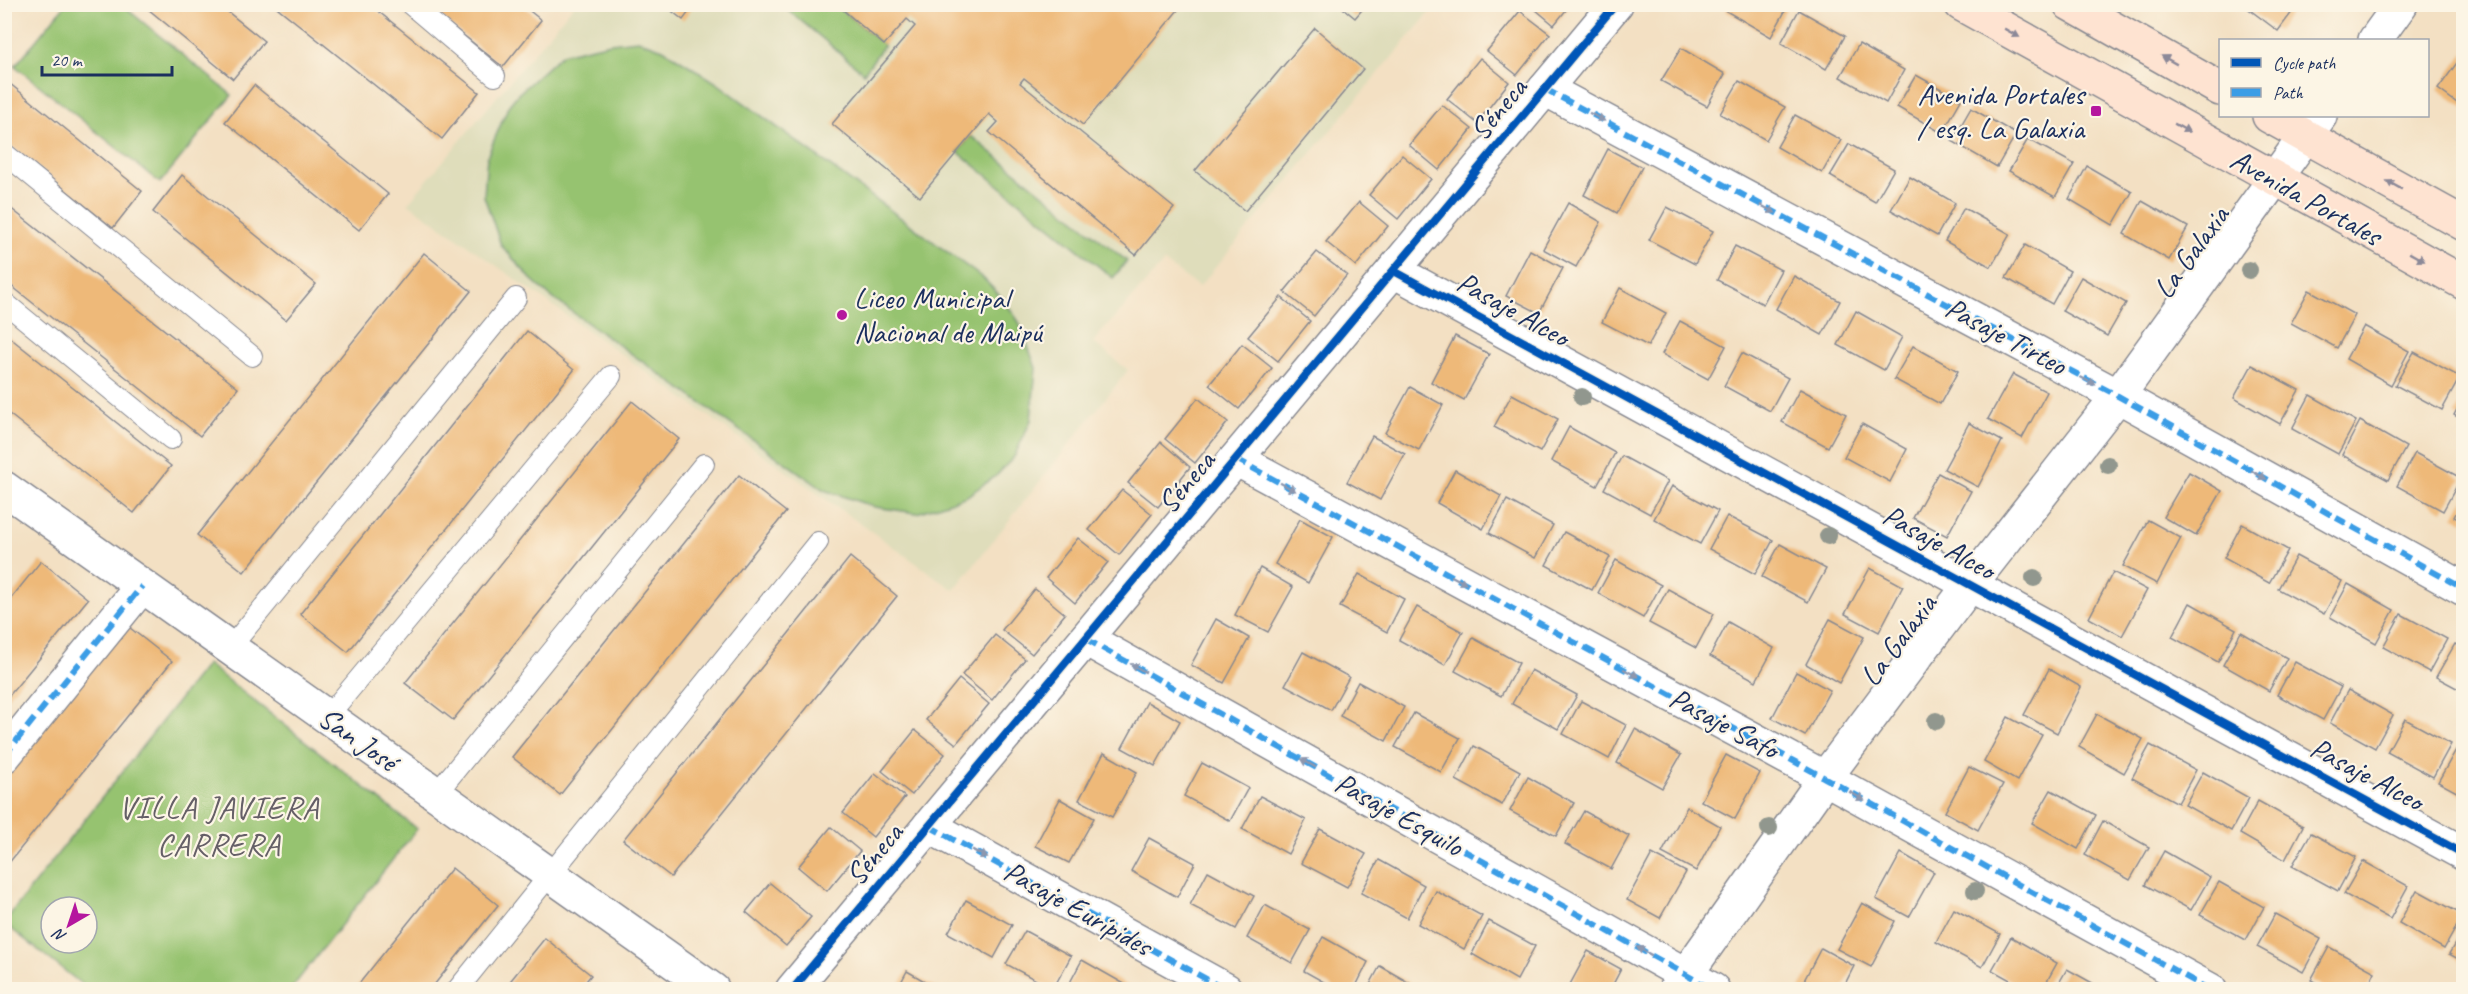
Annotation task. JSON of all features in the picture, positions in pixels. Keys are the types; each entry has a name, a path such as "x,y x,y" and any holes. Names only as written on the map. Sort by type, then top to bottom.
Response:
{"main road":[{"name":"Avenida Portales","path":"1961,4 2463,283"},
{"path":"2070,4 2219,88"},
{"name":"Avenida Portales","path":"2273,117 2312,126 2463,224"}],"street":[{"name":"Séneca","path":"792,990 1616,4"},
{"path":"2376,39 2401,4"},
{"name":"Pasaje Tirteo","path":"1545,89 2118,396 2463,589"},
{"name":"La Galaxia","path":"1691,985 1825,778 1969,586 2118,396 2312,126"},
{"name":"Pasaje Alceo","path":"1394,271 2463,854"},
{"name":"Pasaje Safo","path":"1236,459 1825,778 2210,990"},
{"name":"San José","path":"4,488 713,990"},
{"path":"4,756 142,586"},
{"name":"Pasaje Esquilo","path":"1086,639 1691,985"},
{"name":"Pasaje Eurípides","path":"929,826 1226,990"}],"lane":[{"path":"410,4 495,76"},
{"path":"4,153 252,356"},
{"path":"230,648 516,298"},
{"path":"4,302 171,439"},
{"path":"327,717 611,376"},
{"path":"436,794 704,464"},
{"path":"457,990 818,542"}],"shaded area":[{"name":"Liceo Municipal Nacional de Maipú","path":"574,5 1436,5 1199,287 1164,262 1093,342 1128,370 954,590 408,203"}],"green space":[{"path":"65,5 122,5 232,95 160,183 15,66"},
{"path":"782,5 836,5 884,45 864,73"},
{"path":"638,40 663,49 717,83 984,279 1004,300 1019,322 1036,368 1031,420 1014,457 997,475 967,496 917,513 875,507 824,490 551,297 531,279 501,245 484,196 487,157 509,105 562,54 611,43"},
{"path":"971,136 1127,261 1113,278 958,152"},
{"path":"207,664 417,829 291,989 88,989 45,955 99,955 99,895 39,895 39,951 5,924 5,921"}],"building":[{"path":"142,4 218,4 264,41 233,79"},
{"path":"273,4 369,4 479,92 442,139"},
{"path":"425,4 521,4 541,20 503,67"},
{"path":"663,4 695,4 683,20"},
{"path":"836,4 929,4 939,13 944,6 942,4 1183,4 1083,125 1024,78 1020,83 1174,208 1136,255 989,132 998,122 989,114 920,197 832,124 915,26 907,19 884,45"},
{"path":"1338,4 1367,4 1355,18"},
{"path":"1529,4 1571,4 1554,25"},
{"path":"1730,4 1789,4 1771,37 1726,11"},
{"path":"2242,4 2298,4 2278,31"},
{"path":"1799,10 1845,36 1826,69 1781,43"},
{"path":"1520,11 1550,34 1517,75 1487,51"},
{"path":"1315,28 1363,69 1245,211 1195,171"},
{"path":"1859,44 1904,70 1886,103 1840,77"},
{"path":"1681,48 1725,74 1707,106 1661,81"},
{"path":"2464,53 2464,108 2438,89"},
{"path":"1480,58 1509,82 1477,123 1447,99"},
{"path":"1916,75 1961,100 1942,133 1897,107"},
{"path":"1739,81 1785,107 1766,140 1720,114"},
{"path":"9,83 142,191 113,228 4,140 4,88"},
{"path":"254,85 388,194 359,230 225,122"},
{"path":"1442,105 1472,129 1439,170 1409,145"},
{"path":"1971,108 2016,134 1997,167 1952,141"},
{"path":"1795,115 1841,140 1822,173 1777,147"},
{"path":"2028,139 2074,164 2055,197 2009,171"},
{"path":"1849,144 1894,169 1875,202 1830,176"},
{"path":"1608,149 1642,167 1617,213 1584,195"},
{"path":"1402,155 1431,179 1398,219 1369,195"},
{"path":"2087,166 2132,192 2113,225 2069,199"},
{"path":"182,175 316,284 286,320 153,212"},
{"path":"1910,177 1955,203 1937,236 1891,210"},
{"path":"2142,201 2188,227 2169,260 2124,234"},
{"path":"1359,202 1388,226 1356,266 1326,242"},
{"path":"4,203 238,388 200,436 4,280"},
{"path":"1568,203 1601,222 1576,267 1543,249"},
{"path":"1667,207 1713,231 1695,264 1649,240"},
{"path":"1964,208 2010,234 1991,267 1945,241"},
{"path":"2025,245 2070,271 2052,304 2006,278"},
{"path":"1735,246 1781,270 1763,304 1717,280"},
{"path":"1530,250 1563,268 1539,313 1506,296"},
{"path":"1317,252 1347,275 1314,316 1284,292"},
{"path":"424,253 471,291 244,572 197,535"},
{"path":"1794,276 1840,301 1822,335 1776,309"},
{"path":"2081,277 2126,303 2107,336 2062,311"},
{"path":"1620,288 1666,313 1648,346 1602,322"},
{"path":"2309,290 2355,315 2337,348 2291,323"},
{"path":"1281,297 1310,321 1278,361 1248,337"},
{"path":"1856,311 1902,337 1884,370 1838,345"},
{"path":"1680,321 1726,346 1708,379 1662,354"},
{"path":"2364,326 2409,351 2391,385 2346,359"},
{"path":"527,331 574,370 348,652 300,614"},
{"path":"4,333 171,466 134,513 4,410"},
{"path":"1455,336 1489,354 1464,400 1431,382"},
{"path":"1242,344 1272,368 1239,409 1209,385"},
{"path":"1913,346 1958,371 1940,404 1894,379"},
{"path":"2414,352 2460,377 2442,410 2395,385"},
{"path":"1742,353 1788,378 1770,411 1724,386"},
{"path":"2252,365 2299,390 2280,424 2234,398"},
{"path":"2013,374 2047,392 2022,438 1988,419"},
{"path":"1410,387 1443,405 1419,450 1385,433"},
{"path":"1800,389 1846,414 1828,447 1782,422"},
{"path":"1512,394 1558,419 1540,452 1494,427"},
{"path":"2310,395 2356,421 2338,454 2292,429"},
{"path":"2464,397 2464,421 2454,415"},
{"path":"1198,398 1228,422 1195,463 1165,439"},
{"path":"632,401 679,439 453,720 405,683"},
{"path":"2360,421 2406,447 2388,480 2342,455"},
{"path":"1969,423 2002,441 1978,487 1944,469"},
{"path":"1862,424 1907,449 1890,482 1844,457"},
{"path":"1569,427 1615,453 1597,486 1551,461"},
{"path":"1372,436 1405,454 1380,500 1347,482"},
{"path":"1161,442 1190,467 1158,507 1128,483"},
{"path":"2415,453 2461,478 2443,511 2397,486"},
{"path":"1622,456 1668,481 1650,514 1604,489"},
{"path":"1455,470 1501,496 1483,529 1437,503"},
{"path":"2189,472 2222,491 2196,536 2163,517"},
{"path":"1938,473 1971,491 1947,536 1913,518"},
{"path":"739,475 786,512 560,795 512,757"},
{"path":"1672,486 1718,511 1700,544 1654,519"},
{"path":"1122,490 1152,514 1119,555 1089,530"},
{"path":"2464,499 2464,522 2454,517"},
{"path":"1507,500 1553,525 1535,558 1489,533"},
{"path":"1727,516 1773,540 1755,574 1709,549"},
{"path":"1300,519 1333,537 1308,583 1275,564"},
{"path":"2148,520 2181,538 2157,584 2123,566"},
{"path":"2242,524 2288,550 2269,583 2224,558"},
{"path":"1564,532 1610,557 1592,590 1546,565"},
{"path":"1078,538 1108,562 1075,603 1046,578"},
{"path":"1780,544 1826,569 1808,602 1762,577"},
{"path":"2296,556 2342,581 2324,614 2278,589"},
{"path":"850,557 897,596 671,877 623,840"},
{"path":"1616,560 1661,585 1643,618 1598,593"},
{"path":"41,561 88,599 4,702 4,607"},
{"path":"1260,568 1293,587 1268,632 1235,615"},
{"path":"1870,568 1903,586 1879,632 1845,614"},
{"path":"2113,572 2147,590 2122,636 2089,618"},
{"path":"1359,574 1404,599 1387,632 1340,607"},
{"path":"2348,584 2394,610 2376,643 2330,617"},
{"path":"1035,589 1065,614 1032,654 1002,630"},
{"path":"1668,589 1714,614 1696,648 1649,623"},
{"path":"2190,603 2236,629 2218,662 2172,637"},
{"path":"1417,607 1463,632 1445,665 1399,640"},
{"path":"2401,614 2447,639 2429,672 2383,647"},
{"path":"1216,619 1249,638 1224,683 1191,665"},
{"path":"1830,619 1864,637 1839,683 1806,664"},
{"path":"1728,622 1774,648 1756,681 1710,656"},
{"path":"125,624 172,661 4,869 4,775"},
{"path":"2241,632 2287,658 2269,691 2223,665"},
{"path":"995,635 1025,659 992,700 962,675"},
{"path":"1473,638 1519,663 1501,696 1455,671"},
{"path":"2455,644 2464,649 2464,692 2436,677"},
{"path":"1303,652 1349,677 1331,710 1285,685"},
{"path":"2295,662 2341,687 2323,720 2277,695"},
{"path":"2049,669 2081,687 2057,733 2024,715"},
{"path":"1531,670 1577,695 1558,729 1512,704"},
{"path":"1796,672 1830,690 1805,736 1772,718"},
{"path":"959,679 989,704 956,744 926,720"},
{"path":"1358,682 1404,707 1386,741 1340,716"},
{"path":"2348,690 2393,715 2375,748 2330,723"},
{"path":"1581,701 1626,725 1609,759 1563,734"},
{"path":"1147,702 1180,721 1155,766 1122,748"},
{"path":"1414,713 1460,738 1441,772 1395,747"},
{"path":"2097,714 2143,739 2124,773 2079,747"},
{"path":"2008,717 2042,735 2017,781 1984,762"},
{"path":"2405,719 2451,744 2433,777 2387,752"},
{"path":"1635,729 1681,755 1662,788 1617,763"},
{"path":"915,730 945,754 912,795 882,771"},
{"path":"2150,745 2196,770 2178,803 2132,778"},
{"path":"1474,746 1520,771 1502,805 1456,780"},
{"path":"2457,748 2464,752 2464,796 2438,782"},
{"path":"1104,753 1137,772 1112,817 1079,800"},
{"path":"1726,755 1760,773 1735,819 1701,801"},
{"path":"1202,763 1248,788 1230,821 1184,796"},
{"path":"1969,767 2003,784 1978,830 1945,812"},
{"path":"2203,772 2249,798 2231,831 2185,805"},
{"path":"875,773 905,797 873,837 843,813"},
{"path":"1528,777 1574,803 1556,836 1510,811"},
{"path":"2051,790 2096,815 2078,849 2032,823"},
{"path":"1260,796 1306,820 1288,854 1242,829"},
{"path":"1060,799 1094,818 1069,863 1035,846"},
{"path":"2258,801 2303,826 2285,860 2240,834"},
{"path":"1687,807 1720,826 1696,871 1662,853"},
{"path":"1584,811 1629,836 1611,869 1565,844"},
{"path":"2103,821 2149,847 2130,880 2085,855"},
{"path":"831,827 860,851 827,891 798,867"},
{"path":"1320,829 1366,854 1347,887 1301,863"},
{"path":"2311,833 2356,857 2338,891 2292,866"},
{"path":"1149,838 1195,863 1177,897 1131,871"},
{"path":"2164,851 2210,877 2191,910 2145,885"},
{"path":"1901,853 1934,872 1909,917 1876,899"},
{"path":"1652,854 1686,872 1660,918 1627,900"},
{"path":"1379,860 1424,885 1407,918 1361,893"},
{"path":"2363,861 2408,886 2390,919 2344,894"},
{"path":"452,868 498,905 430,990 354,990"},
{"path":"1208,871 1254,896 1236,929 1190,905"},
{"path":"2219,882 2264,907 2246,940 2200,915"},
{"path":"770,883 811,917 786,946 746,912"},
{"path":"2417,890 2463,915 2444,949 2399,923"},
{"path":"1436,891 1482,916 1464,949 1418,924"},
{"path":"966,900 1012,925 994,958 948,933"},
{"path":"1862,903 1895,921 1871,967 1837,949"},
{"path":"1265,905 1310,930 1292,963 1247,938"},
{"path":"1954,909 2000,934 1982,967 1936,942"},
{"path":"2275,914 2321,939 2303,972 2257,947"},
{"path":"1489,921 1535,946 1517,980 1472,954"},
{"path":"2464,928 2464,962 2449,954"},
{"path":"1025,931 1071,956 1053,989 1006,964"},
{"path":"1323,937 1368,962 1354,990 1338,990 1304,971"},
{"path":"2011,937 2057,963 2042,990 2028,990 1992,970"},
{"path":"545,938 591,975 579,990 503,990"},
{"path":"2329,947 2375,972 2366,990 2329,990 2311,980"},
{"path":"1821,948 1854,966 1842,990 1799,990"},
{"path":"1588,951 1621,969 1610,990 1567,990"},
{"path":"1082,960 1128,986 1125,990 1066,990"},
{"path":"1380,966 1422,990 1367,990"},
{"path":"2067,969 2105,990 2055,990"},
{"path":"907,971 940,990 897,990"}],"marked path":[{"path":"1545,89 2118,396 2464,589"},
{"path":"1236,459 1825,778 2210,990"},
{"path":"4,756 142,586"},
{"path":"1086,639 1713,990"},
{"path":"929,826 1226,990"}],"cycle path":[{"path":"792,990 1616,4"},
{"path":"1394,271 2464,854"}],"place":[{"name":"Avenida Portales / esq. La Galaxia","path":"2096,111"},
{"name":"Liceo Municipal Nacional de Maipú","path":"842,315"}],"district":[{"name":"VILLA JAVIERA CARRERA","path":"219,826"}]}
